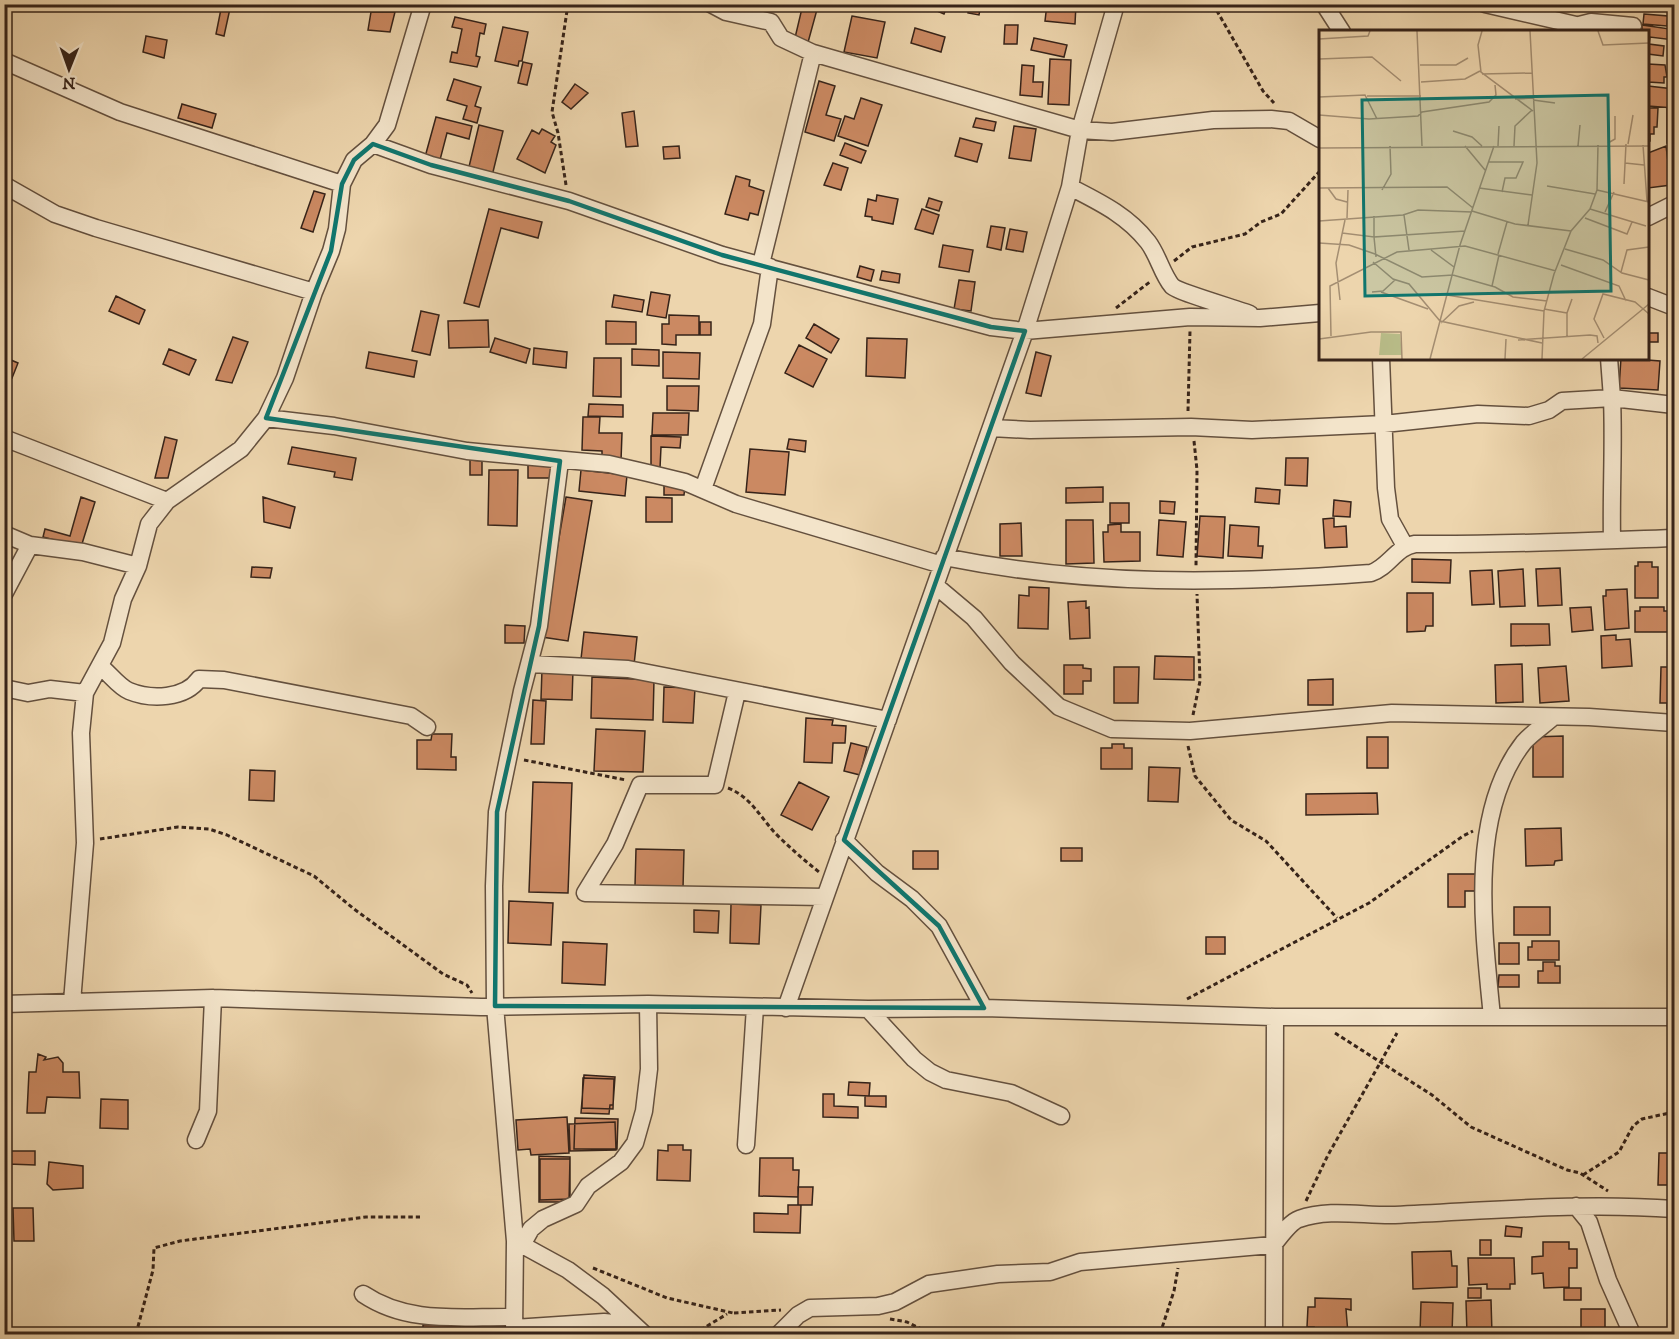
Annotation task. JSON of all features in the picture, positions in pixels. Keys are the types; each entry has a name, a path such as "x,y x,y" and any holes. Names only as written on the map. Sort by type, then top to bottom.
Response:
{"street":[{"path":"72,1002 85,843 81,733 85,693 112,643 123,599 138,566 149,524 167,501 241,449 266,418 285,378 337,229 342,184 354,160 374,144 387,125 423,4"},
{"path":"711,4 741,17 771,22 781,38 813,53 1080,130 1112,132 1213,120 1289,121 1319,138"},
{"path":"786,1008 1025,331 1070,187 1080,130 1116,4"},
{"path":"1324,4 1341,30"},
{"path":"1485,4 1576,25"},
{"path":"1562,30 1591,22 1633,26"},
{"path":"703,489 762,324 766,266 813,53"},
{"path":"4,61 120,112 342,184"},
{"path":"374,144 431,165 569,201 722,255 991,327 1025,331 1190,317 1260,318 1319,313"},
{"path":"4,185 55,214 75,221 314,292"},
{"path":"1070,187 1120,213 1148,242 1172,285 1181,292 1217,301 1260,318"},
{"path":"1649,216 1674,204"},
{"path":"1649,298 1674,307"},
{"path":"1381,360 1386,488 1390,519 1405,546"},
{"path":"1610,360 1615,457 1611,493 1612,540"},
{"path":"991,428 1030,430 1191,427 1252,430 1384,424 1478,414 1529,416 1549,410 1562,401 1612,398 1674,405"},
{"path":"266,418 334,426 455,449 609,464 685,482 736,504 943,561 1085,578 1197,581 1371,573 1381,569 1405,546 1537,544 1674,538"},
{"path":"4,438 167,501"},
{"path":"514,1327 519,1243 511,1222 488,1006 497,812 546,580 560,461"},
{"path":"4,534 30,545 83,552 138,566"},
{"path":"4,594 30,545"},
{"path":"936,586 974,618 1012,663 1059,707 1112,729 1190,731 1392,713 1589,717 1674,723"},
{"path":"530,664 628,669 888,720"},
{"path":"100,666 128,691 161,697 193,688 200,679 224,680 411,716 427,727"},
{"path":"4,688 28,693 50,689 85,693"},
{"path":"737,692 715,785 640,785 615,844 585,893 825,897"},
{"path":"1492,1017 1483,863 1488,825 1505,776 1525,742 1552,718"},
{"path":"844,840 939,926 984,1008"},
{"path":"196,1140 208,1111 213,998"},
{"path":"4,1004 213,998 488,1006 648,1004 868,1009 984,1008 1275,1017 1674,1017"},
{"path":"4,1015 42,1002"},
{"path":"519,1243 543,1219 576,1204 588,1186 621,1162 635,1143 644,1111 649,1069 648,1004"},
{"path":"746,1145 755,1007"},
{"path":"868,1009 914,1059 930,1072 946,1080 1011,1093 1061,1116"},
{"path":"1274,1335 1275,1017"},
{"path":"1576,1206 1589,1222 1608,1280 1632,1335"},
{"path":"779,1335 798,1315 810,1308 867,1307 895,1302 929,1284 998,1274 1050,1272 1080,1262 1273,1245 1297,1219 1334,1214 1392,1215 1475,1209 1576,1206 1674,1209"},
{"path":"519,1243 568,1270 603,1296 638,1330"},
{"path":"363,1294 380,1305 408,1314 514,1327 604,1322 638,1330"}],"path":[{"path":"568,4 552,112 569,201"},
{"path":"1213,4 1263,91 1289,121"},
{"path":"1095,324 1192,247 1245,234 1261,222 1281,214 1319,172"},
{"path":"1190,317 1190,367 1186,401 1197,470 1200,681 1187,748 1190,762 1195,776 1231,820 1266,841 1337,918"},
{"path":"1185,1000 1369,903 1462,836 1488,825"},
{"path":"85,843 144,831 178,827 209,829 227,835 314,876 354,909 443,974 467,985 488,1006"},
{"path":"1297,1219 1328,1155 1406,1018"},
{"path":"1334,1033 1432,1095 1471,1127 1583,1175 1632,1206"},
{"path":"1583,1175 1619,1152 1633,1126 1641,1119 1674,1112"},
{"path":"136,1335 153,1270 154,1248 180,1241 366,1217 420,1217"},
{"path":"1160,1335 1174,1291 1179,1255"},
{"path":"588,1267 667,1298 733,1313"},
{"path":"867,1307 889,1319 915,1325 931,1335"},
{"path":"694,1335 724,1314 810,1308"}],"highlighted area":[{"path":"373,144 431,165 569,201 722,255 991,327 1025,331 844,840 939,926 984,1008 495,1006 497,812 539,626 560,461 266,418 331,251 342,184 354,160"}],"building":[{"path":"222,4 231,4 224,36 216,34"},
{"path":"748,4 760,4 764,8 761,17 746,13"},
{"path":"803,4 818,6 807,46 794,42"},
{"path":"921,4 948,4 944,14"},
{"path":"969,4 981,4 979,15 968,13"},
{"path":"989,4 1016,4 1016,11 988,9"},
{"path":"1047,4 1076,4 1075,24 1045,21"},
{"path":"1646,4 1673,4 1673,8 1645,8"},
{"path":"371,12 395,12 390,32 368,30"},
{"path":"1644,14 1668,16 1667,26 1643,24"},
{"path":"852,16 885,22 877,58 844,52"},
{"path":"455,17 486,24 484,34 480,33 476,56 480,57 477,67 450,62 452,52 457,53 462,29 452,27"},
{"path":"1005,25 1018,25 1017,44 1004,44"},
{"path":"1642,25 1670,29 1669,33 1674,33 1674,40 1650,37 1649,44 1649,30 1642,30"},
{"path":"503,27 528,32 522,61 519,61 518,66 495,61"},
{"path":"915,28 945,37 941,52 911,43"},
{"path":"146,36 167,40 164,58 143,52"},
{"path":"1034,38 1067,45 1064,57 1031,50"},
{"path":"1649,44 1664,46 1663,56 1649,54"},
{"path":"1050,59 1071,60 1069,105 1048,104"},
{"path":"523,62 532,64 527,85 518,83"},
{"path":"1649,64 1665,65 1667,77 1664,77 1664,83 1649,82"},
{"path":"1022,65 1034,66 1033,82 1043,82 1042,97 1020,95"},
{"path":"454,79 481,87 475,106 481,108 477,123 463,119 467,106 447,100"},
{"path":"819,81 835,86 826,115 841,119 834,141 805,132"},
{"path":"575,84 588,93 571,109 562,102"},
{"path":"1649,86 1674,89 1674,108 1649,106"},
{"path":"861,98 882,105 868,146 838,136 845,116 854,119"},
{"path":"182,104 216,114 212,128 178,118"},
{"path":"1649,108 1658,108 1657,127 1654,127 1654,134 1650,134 1650,141"},
{"path":"1667,109 1674,109 1674,143 1667,143"},
{"path":"634,111 638,146 626,147 622,113"},
{"path":"436,117 472,126 469,139 447,133 440,160 425,157"},
{"path":"976,118 996,122 994,131 973,127"},
{"path":"479,125 503,131 492,176 468,171"},
{"path":"1014,126 1036,129 1031,161 1009,158"},
{"path":"542,129 555,136 551,142 556,145 545,173 517,159 532,130 539,134"},
{"path":"960,138 982,144 977,162 955,156"},
{"path":"845,143 866,151 861,163 840,155"},
{"path":"679,146 680,158 664,159 663,147"},
{"path":"1666,146 1671,185 1649,188 1649,153"},
{"path":"833,163 848,168 841,190 824,185"},
{"path":"736,176 750,180 749,186 764,191 758,215 750,213 748,220 725,214"},
{"path":"314,191 325,194 313,232 301,228"},
{"path":"877,195 898,199 893,224 872,220 872,217 865,216 868,199 876,201"},
{"path":"929,198 942,202 939,211 926,207"},
{"path":"489,209 542,222 538,238 501,228 479,307 464,303"},
{"path":"922,209 939,215 933,234 915,229"},
{"path":"991,226 1005,228 1001,250 987,247"},
{"path":"1010,229 1027,232 1023,252 1006,249"},
{"path":"943,245 973,250 969,272 939,267"},
{"path":"860,266 874,270 871,281 857,277"},
{"path":"882,271 900,274 899,283 880,280"},
{"path":"959,280 975,282 971,311 954,309"},
{"path":"651,292 670,295 666,318 647,315"},
{"path":"614,295 644,300 642,312 612,307"},
{"path":"116,296 145,310 139,324 109,311"},
{"path":"421,311 439,315 430,355 412,351"},
{"path":"669,315 699,316 699,335 676,335 676,345 662,344 662,324 669,324"},
{"path":"488,320 489,347 449,348 448,321"},
{"path":"606,321 636,322 636,344 606,344"},
{"path":"700,322 711,322 711,335 700,335"},
{"path":"814,324 839,339 831,353 806,338"},
{"path":"1649,333 1658,333 1658,342 1649,342"},
{"path":"233,337 248,342 232,383 216,380"},
{"path":"495,338 530,349 526,363 490,352"},
{"path":"867,338 907,339 905,378 866,376"},
{"path":"799,345 827,359 813,387 785,373"},
{"path":"534,348 567,352 566,368 533,364"},
{"path":"169,349 196,360 189,375 163,364"},
{"path":"632,349 659,350 659,366 632,365"},
{"path":"369,352 417,361 414,377 366,368"},
{"path":"663,352 700,353 699,379 663,378"},
{"path":"1036,352 1051,356 1041,396 1026,393"},
{"path":"4,357 18,363 12,378 4,375"},
{"path":"594,358 621,358 621,397 593,396"},
{"path":"1621,360 1660,361 1658,390 1619,388"},
{"path":"667,386 699,386 698,411 667,410"},
{"path":"589,404 623,405 623,417 588,416"},
{"path":"653,413 689,413 688,435 652,435"},
{"path":"583,417 600,417 599,433 622,433 621,461 602,461 602,451 582,450"},
{"path":"651,436 681,437 680,448 661,447 660,468 651,468"},
{"path":"165,437 177,440 168,478 155,478"},
{"path":"789,439 806,441 805,452 787,449"},
{"path":"292,447 356,458 352,480 334,477 335,472 288,464"},
{"path":"750,449 789,452 785,495 746,492"},
{"path":"1286,458 1308,458 1307,486 1285,485"},
{"path":"470,460 482,461 482,475 470,475"},
{"path":"528,462 556,462 556,478 528,478"},
{"path":"489,470 518,470 517,526 488,525"},
{"path":"581,470 627,475 625,496 579,491"},
{"path":"664,486 685,486 684,495 664,495"},
{"path":"1103,487 1103,502 1066,503 1066,488"},
{"path":"1256,488 1280,490 1279,504 1255,502"},
{"path":"81,497 95,502 81,547 43,537 45,529 70,536"},
{"path":"263,497 295,507 290,528 264,522"},
{"path":"566,497 592,501 568,641 542,637"},
{"path":"646,497 672,498 672,522 646,522"},
{"path":"1334,500 1351,502 1350,517 1333,516"},
{"path":"1160,501 1175,502 1174,514 1160,513"},
{"path":"1110,503 1129,503 1129,523 1110,523"},
{"path":"1200,516 1225,517 1223,558 1197,556"},
{"path":"1334,518 1334,527 1346,526 1347,547 1325,548 1323,519"},
{"path":"1066,520 1093,520 1094,563 1066,564"},
{"path":"1159,520 1186,522 1183,557 1157,555"},
{"path":"1021,523 1022,556 1000,556 1000,524"},
{"path":"1121,524 1121,532 1140,532 1140,561 1104,562 1103,532 1108,532 1108,525"},
{"path":"1230,525 1259,527 1258,546 1263,546 1262,558 1228,556"},
{"path":"1412,559 1451,560 1450,583 1412,582"},
{"path":"1638,562 1652,562 1652,567 1658,567 1658,598 1635,598 1635,566 1638,566"},
{"path":"252,567 272,568 270,578 251,577"},
{"path":"1560,568 1562,605 1538,606 1536,569"},
{"path":"1523,569 1525,606 1500,607 1498,571"},
{"path":"1492,570 1494,604 1472,605 1470,571"},
{"path":"1029,587 1049,588 1048,629 1018,628 1019,595 1029,596"},
{"path":"1627,589 1629,628 1605,630 1603,596 1606,596 1606,590"},
{"path":"1407,593 1433,593 1433,626 1426,626 1425,631 1407,632"},
{"path":"1086,601 1086,608 1089,607 1090,638 1070,639 1068,602"},
{"path":"1591,607 1593,630 1572,632 1570,608"},
{"path":"1640,607 1664,607 1664,611 1671,611 1670,632 1635,632 1635,611 1640,611"},
{"path":"1511,624 1549,624 1550,645 1511,646"},
{"path":"505,625 525,626 524,643 505,643"},
{"path":"584,632 637,637 634,665 581,659"},
{"path":"1616,635 1616,640 1630,639 1632,666 1602,668 1601,636"},
{"path":"1155,656 1194,657 1194,680 1154,679"},
{"path":"1522,664 1523,702 1496,703 1495,665"},
{"path":"1064,665 1083,665 1083,668 1091,669 1091,681 1083,681 1083,694 1064,694"},
{"path":"1566,666 1569,701 1540,703 1538,668"},
{"path":"1114,667 1139,667 1138,703 1114,703"},
{"path":"1661,667 1674,667 1674,709 1667,709 1667,703 1660,703"},
{"path":"542,669 573,670 572,700 541,699"},
{"path":"592,677 654,680 653,720 591,718"},
{"path":"1333,679 1333,705 1308,705 1308,680"},
{"path":"664,687 695,688 693,723 663,722"},
{"path":"533,700 546,701 544,744 531,744"},
{"path":"806,718 833,720 832,725 846,726 845,743 833,743 832,763 804,762"},
{"path":"596,729 645,731 643,772 594,771"},
{"path":"432,734 452,734 451,757 456,757 456,770 417,769 417,740 431,740"},
{"path":"1563,736 1563,777 1533,777 1533,737"},
{"path":"1367,737 1388,737 1388,768 1367,768"},
{"path":"851,743 867,747 860,775 844,771"},
{"path":"1112,744 1124,744 1124,748 1132,748 1132,769 1101,769 1101,748 1112,748"},
{"path":"1149,767 1180,768 1178,802 1148,801"},
{"path":"250,770 275,771 274,801 249,800"},
{"path":"533,782 572,783 568,893 529,892"},
{"path":"799,782 829,797 812,830 781,815"},
{"path":"1377,793 1378,814 1306,815 1306,794"},
{"path":"1561,828 1562,860 1555,861 1554,865 1526,866 1525,829"},
{"path":"1061,848 1082,848 1082,861 1061,861"},
{"path":"636,849 684,850 683,888 635,886"},
{"path":"913,851 938,851 938,869 913,869"},
{"path":"1448,874 1477,874 1478,891 1465,891 1465,907 1448,907"},
{"path":"509,901 553,903 551,945 508,943"},
{"path":"731,904 761,905 759,944 730,943"},
{"path":"1514,907 1550,907 1550,935 1514,935"},
{"path":"694,910 719,911 718,933 694,932"},
{"path":"1206,937 1225,937 1225,954 1206,954"},
{"path":"1532,941 1559,941 1559,960 1528,960 1528,947 1532,947"},
{"path":"563,942 607,944 605,985 562,983"},
{"path":"1499,943 1519,943 1519,964 1499,964"},
{"path":"1543,962 1555,962 1555,966 1560,966 1560,983 1538,983 1538,971 1543,971"},
{"path":"1499,975 1519,975 1519,987 1498,987"},
{"path":"38,1054 46,1057 44,1060 58,1057 63,1063 63,1072 79,1072 80,1098 47,1097 45,1113 27,1113 29,1072 36,1072"},
{"path":"584,1075 615,1077 613,1105 610,1105 609,1114 581,1113"},
{"path":"583,1078 614,1079 613,1109 582,1108"},
{"path":"849,1082 870,1083 869,1096 848,1095"},
{"path":"823,1094 834,1094 834,1106 858,1107 858,1118 823,1117"},
{"path":"865,1096 886,1096 886,1107 865,1106"},
{"path":"101,1099 128,1100 128,1129 100,1128"},
{"path":"567,1117 569,1153 531,1155 530,1149 518,1150 516,1120"},
{"path":"575,1118 618,1119 617,1149 574,1149"},
{"path":"615,1122 616,1150 570,1151 569,1124"},
{"path":"668,1145 683,1145 683,1150 691,1150 690,1181 657,1180 658,1150 668,1151"},
{"path":"8,1151 35,1151 35,1165 8,1164"},
{"path":"1659,1153 1674,1153 1674,1185 1658,1185"},
{"path":"539,1156 570,1157 569,1202 539,1202"},
{"path":"760,1158 793,1158 793,1170 799,1170 798,1197 759,1196"},
{"path":"540,1159 570,1159 570,1199 540,1200"},
{"path":"49,1162 83,1166 83,1188 53,1190 47,1184"},
{"path":"798,1187 813,1187 812,1205 798,1205"},
{"path":"788,1205 801,1205 800,1233 754,1232 754,1213 788,1214"},
{"path":"13,1208 33,1208 34,1241 14,1241"},
{"path":"1506,1226 1522,1228 1521,1237 1505,1236"},
{"path":"1480,1240 1491,1240 1491,1255 1480,1255"},
{"path":"1543,1242 1569,1242 1569,1249 1577,1249 1577,1268 1569,1268 1569,1287 1544,1288 1543,1273 1532,1274 1532,1257 1543,1256"},
{"path":"1451,1251 1452,1266 1457,1266 1457,1287 1413,1289 1412,1252"},
{"path":"1468,1258 1514,1258 1515,1284 1510,1284 1510,1289 1487,1289 1487,1284 1469,1285"},
{"path":"1468,1288 1481,1288 1481,1298 1468,1298"},
{"path":"1564,1288 1581,1288 1581,1300 1564,1300"},
{"path":"1315,1298 1351,1299 1351,1310 1346,1309 1348,1334 1314,1334 1314,1327 1307,1327 1308,1307 1315,1307"},
{"path":"1491,1300 1492,1334 1467,1334 1466,1301"},
{"path":"1421,1302 1453,1303 1452,1334 1420,1333"},
{"path":"1669,1306 1674,1306 1674,1326 1671,1326"},
{"path":"1581,1309 1605,1309 1605,1334 1581,1334"},
{"path":"460,1324 460,1334 423,1334 423,1325"}]}
